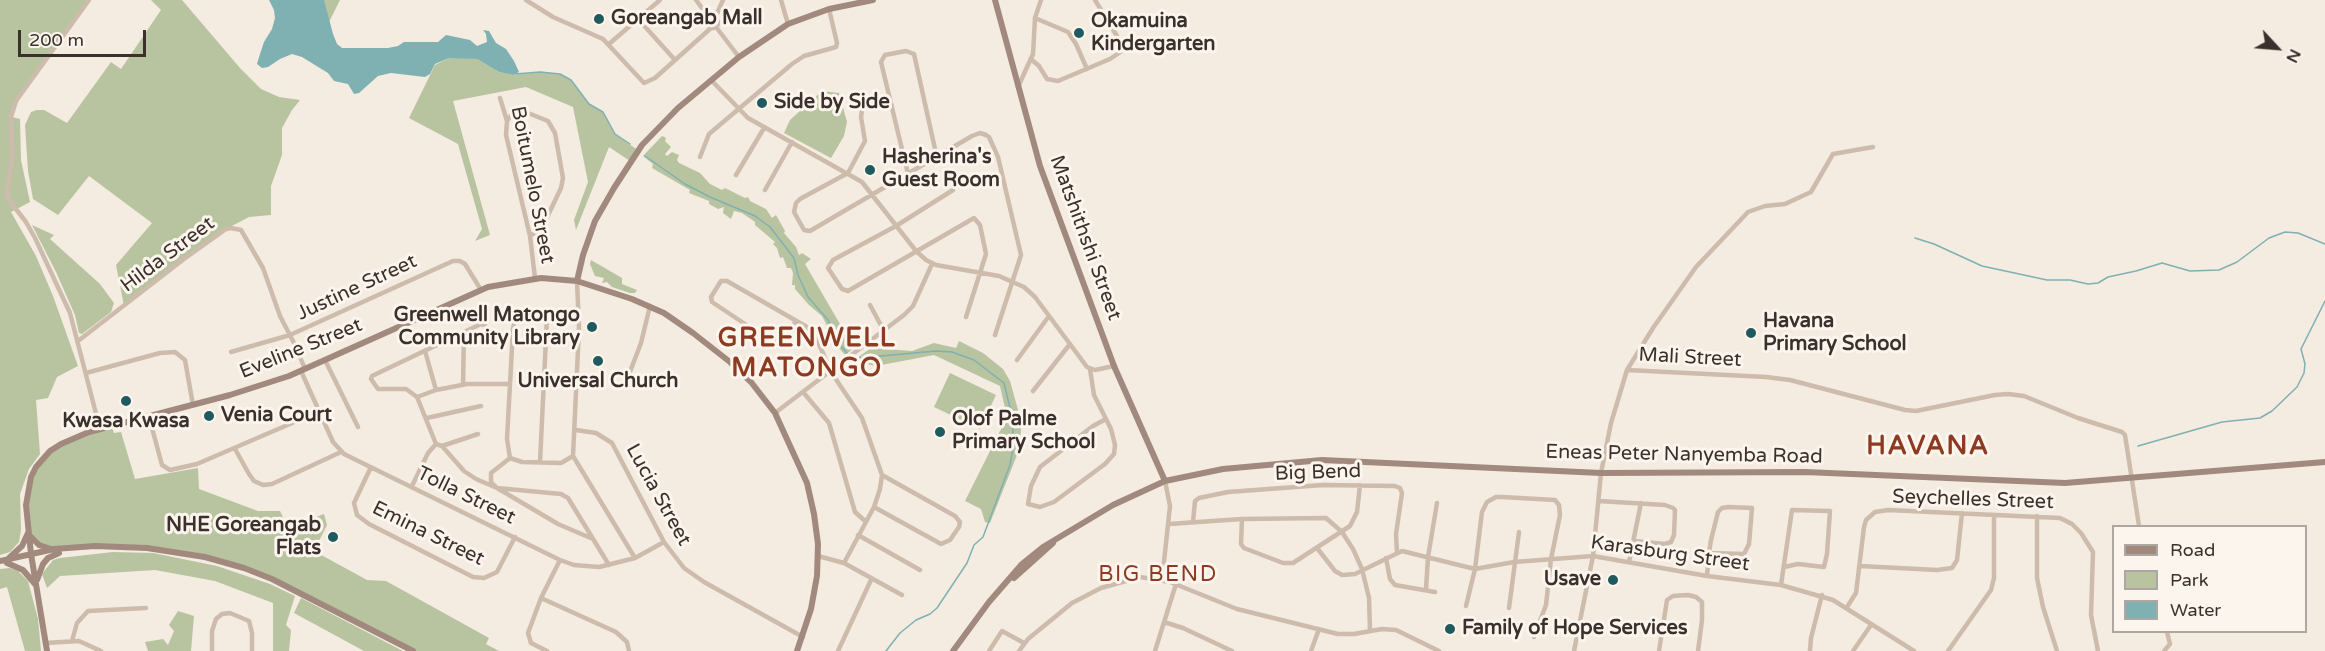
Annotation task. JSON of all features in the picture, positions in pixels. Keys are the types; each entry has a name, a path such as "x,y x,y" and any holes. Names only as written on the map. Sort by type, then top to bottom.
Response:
{"main road":[{"path":"578,281 583,255 595,221 630,161 678,108 739,57 789,24 829,9 873,0"},
{"name":"Matshithshi Street","path":"996,0 1040,166 1114,366 1165,481"},
{"name":"Eveline Street","path":"47,651 31,556 26,505 29,484 36,467 50,451 61,444 100,429 193,405 303,370 481,290 503,283 535,278 578,281 650,306 683,326 730,362 751,382 775,413 807,483 814,514 818,556 813,598 803,638 797,651"},
{"name":"Eneas Peter Nanyemba Road","path":"953,651 978,615 1032,555 1113,505 1165,481 1223,469 1322,460 1601,473 1805,472 2065,483 2325,462"},
{"path":"4,562 22,546 28,532 39,545 57,551"},
{"path":"4,562 57,551 104,547 166,550 244,568 302,594 413,651"},
{"path":"37,586 38,575 43,564 57,551"},
{"path":"4,562 23,570 37,586"}],"street":[{"path":"89,0 16,101 11,117 12,160 7,193 9,200 26,222 69,313 100,429"},
{"path":"526,0 554,17 594,34 609,44 644,83 651,81 719,23 712,19 696,0"},
{"path":"609,44 660,0"},
{"path":"723,0 708,24 739,57"},
{"path":"781,0 789,24"},
{"path":"1018,87 1032,60 1035,18 1041,0"},
{"path":"1032,60 1047,79 1053,81 1062,80 1110,59 1121,51 1117,36 1095,0"},
{"path":"700,156 709,134 804,56 836,47 829,9"},
{"path":"1035,18 1068,32 1087,69"},
{"path":"639,20 675,60"},
{"path":"908,174 889,100 882,59 885,56 910,51 917,60 937,158"},
{"path":"712,81 738,110 764,128 862,182 916,251 932,264 981,272 1012,281 1030,291 1090,369 1094,394 1106,419 1115,445 1114,454 1110,460 1054,502 1040,507 1028,504 1031,486 1040,467 1093,426 1106,419"},
{"name":"Boitumelo Street","path":"500,98 507,121 506,135 530,236 535,278"},
{"path":"889,100 869,104 862,111 865,141 848,173 796,203 794,212 804,230 810,231 972,136 980,133 989,137 998,157 1021,255 995,335"},
{"path":"507,121 512,114 519,111 528,112 548,121 555,133 563,178 561,188 542,228 530,236"},
{"path":"736,175 764,128"},
{"path":"765,190 792,142"},
{"path":"1574,651 1593,556 1601,473 1611,423 1627,370 1696,267 1748,212 1765,206 1785,204 1811,192 1833,154 1873,147"},
{"path":"953,190 896,226 831,262 829,271 842,289 848,291 974,218 980,225 986,252 966,317"},
{"name":"Hilda Street","path":"78,341 184,259 226,229 231,228 241,230 258,259 303,370"},
{"name":"Justine Street","path":"231,352 290,335 453,261 465,264 481,290"},
{"path":"775,413 855,354 913,306 932,264"},
{"path":"796,321 785,338 778,342 760,334 712,302 711,297 724,280 796,321 814,333 831,372 865,424 882,475 880,489 874,507 844,563"},
{"path":"578,281 576,430 573,456 635,558"},
{"path":"870,305 884,331"},
{"path":"628,377 641,343 650,306"},
{"path":"510,458 507,439 515,319 525,313 579,319"},
{"path":"540,462 547,316"},
{"path":"1017,360 1049,316"},
{"path":"436,444 417,397 406,390 378,389 371,378 481,324 485,325"},
{"path":"463,385 464,332"},
{"path":"1033,391 1070,344"},
{"path":"425,351 436,390"},
{"path":"86,373 160,353 175,352 184,360 193,405"},
{"path":"325,360 358,427"},
{"path":"1090,369 1114,366"},
{"path":"236,449 254,481 262,485 272,484 341,452 333,442 303,370"},
{"name":"Mali Street","path":"1627,370 1790,380 1916,411 1995,395 2015,394 2122,432 2125,435 2131,479"},
{"path":"417,397 436,390 463,385 510,384"},
{"path":"803,392 829,423 855,512 865,521"},
{"path":"427,418 481,406"},
{"path":"149,417 160,460 165,468 175,469 197,464 236,449 320,411"},
{"name":"Lucia Street","path":"576,430 597,433 612,443 664,542 684,568 803,638"},
{"path":"442,446 478,434"},
{"path":"436,444 442,446 464,471 476,480 496,488 558,524 593,539"},
{"path":"412,486 428,453 436,444"},
{"name":"Tolla Street","path":"341,452 560,560 583,566 609,565 635,558 664,542"},
{"path":"510,458 522,462 561,464 573,456"},
{"path":"510,458 491,473 491,482 496,488 561,494 568,498 609,565"},
{"name":"Emina Street","path":"371,467 355,498 354,510 357,515 362,520 473,577 484,578 497,572 515,537"},
{"path":"874,507 938,543 944,544 950,540 959,527 960,522 955,516 882,475"},
{"path":"2131,479 2139,525"},
{"path":"1162,580 1169,524 1169,495 1165,481"},
{"name":"Big Bend","path":"1193,522 1195,501 1199,498 1228,492 1323,485 1395,486 1402,490 1396,534 1397,553"},
{"path":"1242,519 1241,544 1250,551 1290,563 1342,532 1355,520 1360,485"},
{"path":"1466,606 1475,569 1482,512 1487,502 1496,497 1555,500 1559,505 1560,515 1551,559 1546,605 1534,637"},
{"path":"1599,501 1665,505 1675,510 1674,535 1668,544 1634,541"},
{"path":"1426,590 1428,557 1437,503"},
{"path":"1629,562 1641,503"},
{"path":"1707,576 1709,553 1718,512 1728,507 1752,508 1749,544 1744,554 1709,553"},
{"path":"1781,585 1792,510 1830,511 1824,567 1798,564 1784,567"},
{"name":"Seychelles Street","path":"1847,608 1856,593 1866,520 1875,512 1888,510 2060,518 2072,524 2081,533 2093,552 2092,627 2098,651"},
{"path":"1860,566 1937,570 1952,568 1957,560 1962,513"},
{"path":"1948,651 1991,590 1994,578 1994,514"},
{"path":"2037,516 2037,578 2043,607 2057,651"},
{"path":"1169,524 1242,519 1326,518 1342,532 1362,569 1369,598 1370,630"},
{"path":"1509,608 1519,532"},
{"path":"858,535 920,570"},
{"path":"1317,548 1338,574 1347,575 1397,553"},
{"name":"Karasburg Street","path":"1397,553 1411,552 1475,569 1514,562 1593,556 1707,576 1781,585 1822,595 1847,608 1870,625 1914,651"},
{"path":"818,556 844,563 902,596"},
{"path":"1386,558 1390,579 1395,585 1435,592"},
{"path":"547,651 531,643 528,633 541,598 560,560"},
{"path":"1019,651 1024,643 1049,620 1087,595 1140,577 1176,584 1237,609 1346,635 1370,630 1396,630 1439,651"},
{"path":"838,651 871,580"},
{"path":"1155,651 1176,584"},
{"path":"1659,651 1667,600 1673,596 1688,595 1702,602 1698,651"},
{"path":"1810,651 1822,595"},
{"path":"541,598 616,633 627,642 629,651"},
{"path":"72,641 77,623 88,610 146,608"},
{"path":"212,651 212,631 216,620 222,614 230,613 249,621 252,651"},
{"path":"1164,622 1183,628 1232,651"},
{"path":"1853,651 1870,625"},
{"path":"1311,651 1319,629"},
{"path":"989,651 1002,631 1024,643"},
{"path":"2165,650 2170,644 2167,633"},
{"path":"45,643 72,641 87,643 101,651"}],"green space":[{"path":"0,0 90,0 16,101 12,117 20,119 21,160 30,202 11,212 36,256 78,366 57,377 48,398 36,400 40,454 29,469 20,494 19,542 10,552 0,555"},
{"path":"151,0 182,0 261,89 279,97 300,100 282,128 282,155 271,186 271,215 249,217 226,229 124,306 116,265 152,223 89,176 58,215 33,199 28,171 25,125 31,112 37,110 44,110 67,123 111,62 121,69 161,10"},
{"path":"340,0 329,22 323,1"},
{"path":"449,58 477,59 499,72 513,75 540,72 560,74 571,80 589,104 603,112 615,134 639,151 630,161 609,147 576,230 574,220 588,182 573,107 526,87 453,101 490,235 475,241 482,229 458,144 409,118 435,65"},
{"path":"822,91 839,93 847,122 844,136 831,158 784,133 790,120"},
{"path":"662,136 666,138 665,141 671,147 665,154 667,156 672,152 679,155 677,160 679,163 700,173 710,184 722,190 725,188 745,198 748,197 750,201 766,209 772,218 776,215 784,233 796,247 799,255 802,253 811,259 805,264 854,348 845,355 838,347 822,316 795,289 795,285 792,285 793,273 791,268 787,268 783,257 780,258 773,244 775,242 755,225 755,222 742,213 734,211 731,219 723,213 724,207 718,209 709,204 709,201 689,193 690,190 652,168 653,164 643,156"},
{"path":"32,225 54,235 50,239 100,284 114,303 111,312 82,334 79,333 75,315"},
{"path":"591,260 622,278 622,284 637,290 635,293 612,287 607,282 602,283 604,278 595,276 590,264"},
{"path":"959,341 983,353 1003,369 1010,381 1020,417 1021,431 1017,455 990,523 985,522 981,509 965,501 1007,417 1000,386 934,355 876,366 858,362 849,369 846,366 871,348 912,351 934,343 956,348"},
{"path":"950,373 996,395 980,429 934,407"},
{"path":"112,427 114,433 121,432 135,479 198,468 199,489 258,511 280,511 288,528 324,514 327,525 314,551 367,580 386,581 489,638 486,644 499,651 413,651 244,568 147,548 50,549 33,540 26,505 36,467 61,444"},
{"path":"113,552 153,553 217,566 270,584 295,596 286,625 291,630 289,651 273,651 273,603 215,581 155,570 60,576 47,588 42,574 53,560"},
{"path":"10,568 18,571 28,581 38,619 41,651 25,651 7,587 0,589 0,569"},
{"path":"301,598 403,651 364,651 294,613"},
{"path":"178,611 194,616 191,651 148,651 145,642 163,639 168,645 174,631 169,625"}],"water":[{"path":"269,0 324,0 333,34 337,44 342,48 388,48 404,42 438,42 446,35 470,40 477,46 487,42 483,30 489,31 496,43 506,49 519,72 513,75 499,72 477,59 449,58 435,64 430,74 425,77 391,73 378,76 359,93 354,94 348,84 334,81 328,73 302,57 292,54 262,68 257,64 275,18"}],"waterway":[{"path":"515,74 540,72 560,74 571,80 589,104 603,112 615,134 630,144"},
{"path":"645,156 685,184 755,216 770,227 794,258 798,275 808,297 828,320 847,353"},
{"path":"1915,238 1982,266 2047,280 2070,280 2088,284 2162,263 2190,271 2219,270 2237,262 2269,238 2285,232 2298,233 2325,244"},
{"path":"2138,446 2222,422 2260,418 2272,411 2297,387 2304,373 2305,364 2301,349 2325,301"},
{"path":"859,358 936,351 952,352 974,360 1004,383 1011,412 1014,442 1010,465 983,537 974,545 967,563 937,608 916,620 900,633 886,651"}],"place":[{"name":"Goreangab Mall","path":"599,19"},
{"name":"Okamuina Kindergarten","path":"1079,33"},
{"name":"Side by Side","path":"762,103"},
{"name":"Hasherina's Guest Room","path":"870,170"},
{"name":"Greenwell Matongo Community Library","path":"592,327"},
{"name":"Havana Primary School","path":"1751,333"},
{"name":"Universal Church","path":"598,361"},
{"name":"Kwasa Kwasa","path":"126,401"},
{"name":"Venia Court","path":"209,416"},
{"name":"Olof Palme Primary School","path":"940,432"},
{"name":"NHE Goreangab Flats","path":"333,537"},
{"name":"Usave","path":"1613,580"},
{"name":"Family of Hope Services","path":"1450,629"}],"district":[{"name":"GREENWELL MATONGO","path":"807,354"},
{"name":"HAVANA","path":"1928,447"},
{"name":"BIG BEND","path":"1158,575"}]}
